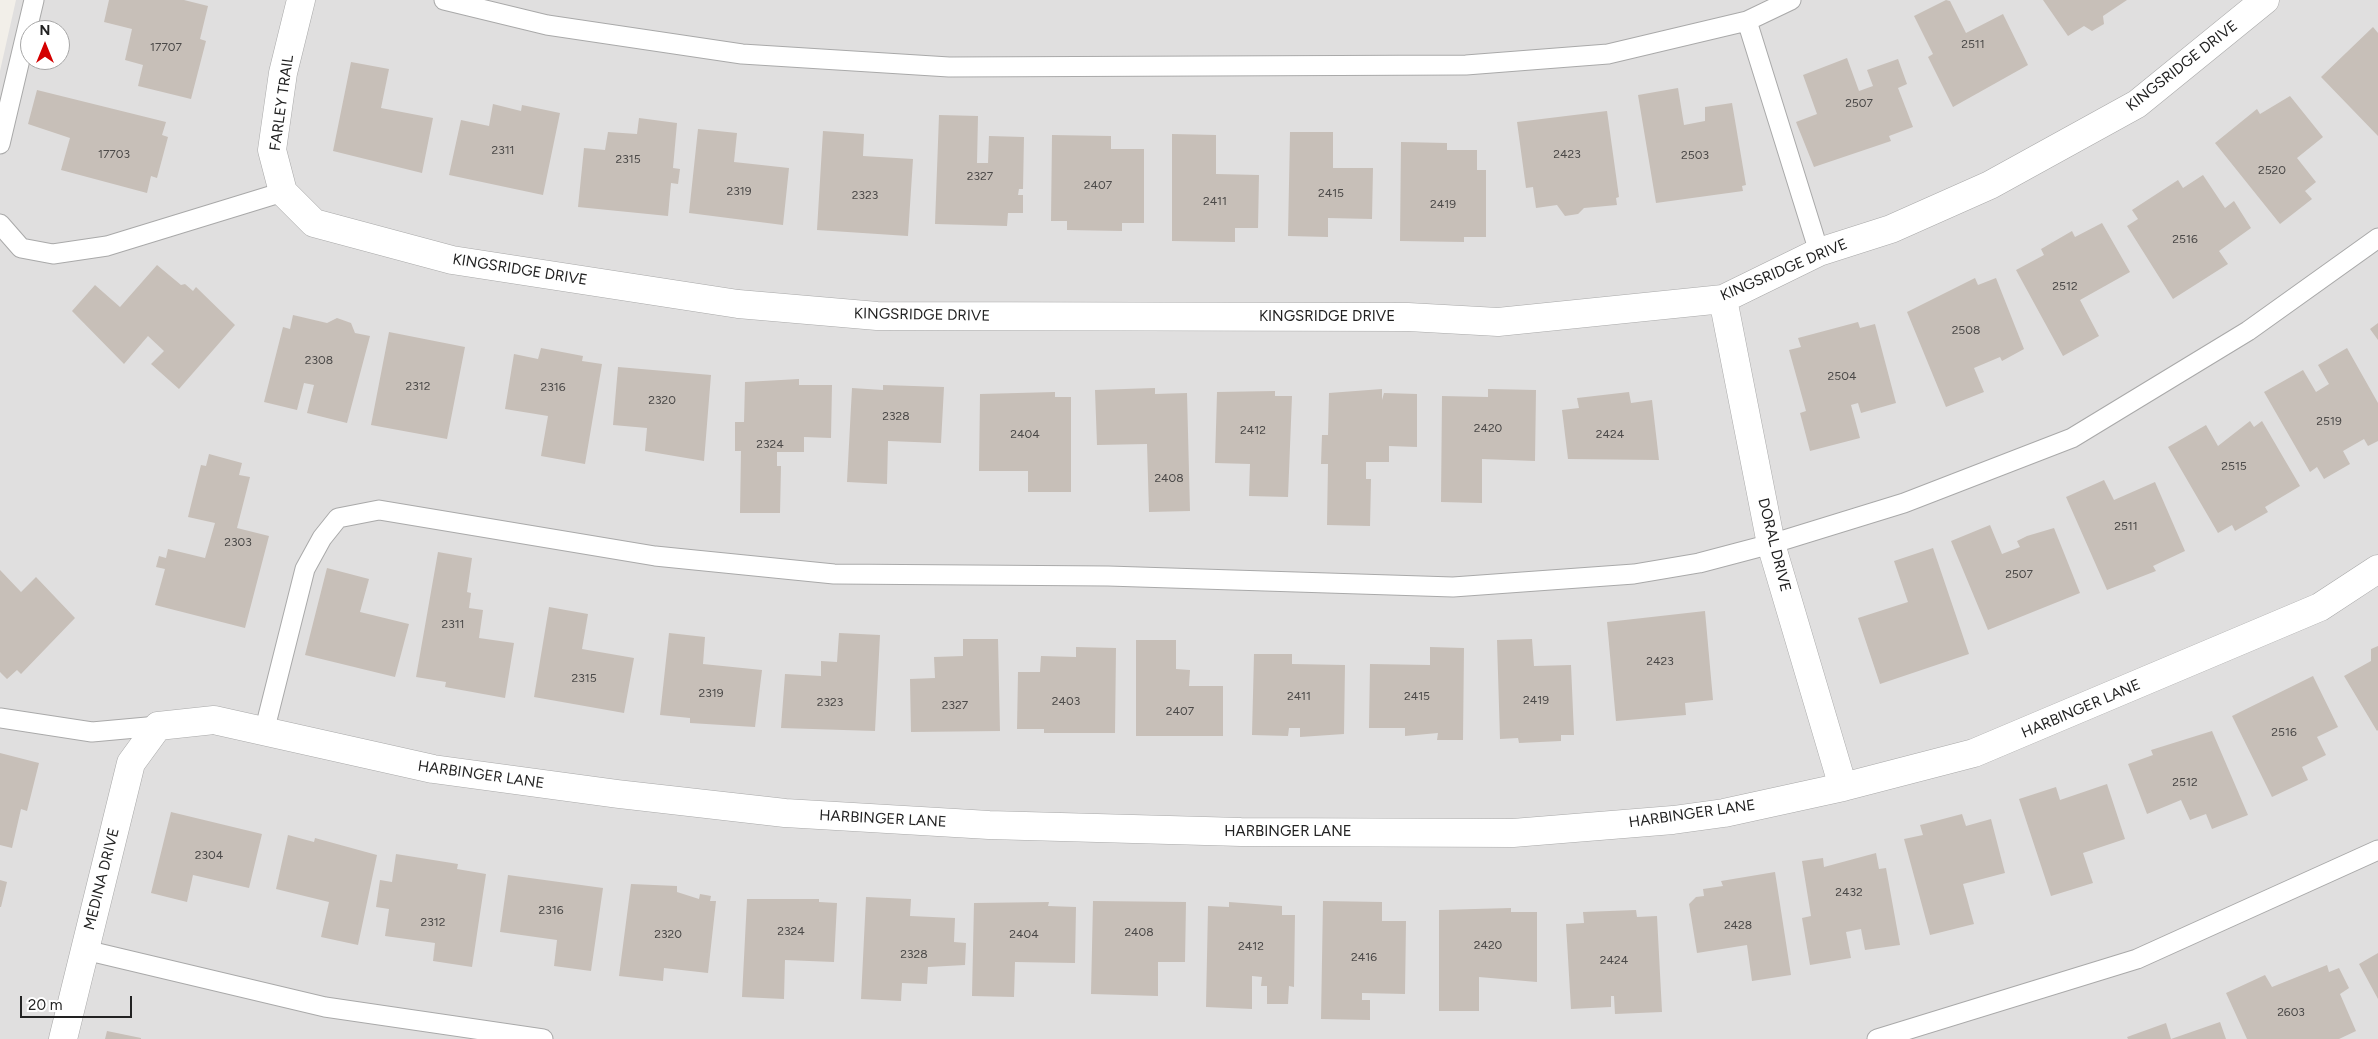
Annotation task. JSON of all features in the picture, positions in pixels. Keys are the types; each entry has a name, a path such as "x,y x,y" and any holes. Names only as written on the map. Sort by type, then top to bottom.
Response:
{"street":[{"name":"FARLEY TRAIL","path":"283,192 272,150 283,73 301,0"},
{"name":"KINGSRIDGE DRIVE","path":"283,192 314,223 452,260 738,304 877,316 1408,317 1498,322 1722,299 1819,252 1891,229 1990,185 2137,104 2266,0"},
{"name":"DORAL DRIVE","path":"1722,299 1771,544 1843,788"},
{"name":"HARBINGER LANE","path":"158,726 214,720 433,769 608,793 785,813 989,825 1241,832 1513,833 1716,814 1843,788 1983,750 2320,607 2378,569"},
{"name":"MEDINA DRIVE","path":"63,1039 131,763 158,726"}],"lane":[{"path":"0,144 34,0"},
{"path":"444,0 547,25 742,54 949,67 1466,65 1608,54 1747,21 1791,0"},
{"path":"1747,21 1819,252"},
{"path":"0,224 21,248 54,254 108,246 283,192"},
{"path":"264,732 305,569 322,538 338,518 379,510 655,556 834,574 1108,576 1453,587 1634,574 1700,563 1904,504 2072,438 2248,331 2378,238"},
{"path":"0,718 92,732 158,726"},
{"path":"1877,1039 2137,959 2378,850"},
{"path":"85,950 325,1007 543,1039"}],"shaded area":[{"path":"16,0 2378,0 2378,1039 0,1039 0,71"}],"building":[{"path":"109,0 184,0 208,6 200,39 206,41 191,99 138,86 143,65 125,60 132,29 104,22"},
{"path":"1946,0 1950,1 1966,33 2003,14 2028,65 1953,107 1928,57 1933,54 1914,16"},
{"path":"2043,0 2127,0 2103,16 2104,24 2092,31 2084,26 2068,36"},
{"path":"2373,27 2378,33 2378,136 2321,77"},
{"path":"1847,58 1859,91 1873,86 1867,70 1898,59 1907,84 1898,88 1913,127 1889,136 1891,141 1814,167 1796,122 1817,114 1803,75"},
{"path":"351,62 389,69 381,108 433,118 422,173 333,151"},
{"path":"1678,88 1684,125 1705,121 1705,107 1732,103 1746,185 1742,186 1743,191 1656,203 1638,95"},
{"path":"37,90 166,122 162,135 168,137 157,178 151,176 147,193 61,170 70,138 28,124"},
{"path":"2290,96 2323,137 2297,158 2316,182 2305,191 2312,199 2280,224 2215,143 2257,109 2260,114"},
{"path":"493,104 521,111 522,105 560,113 543,195 449,175 461,120 489,126"},
{"path":"1607,111 1619,197 1616,198 1617,205 1584,208 1578,214 1565,216 1557,205 1536,208 1533,187 1526,188 1517,122"},
{"path":"939,115 978,116 977,163 988,163 989,136 1024,137 1023,189 1019,189 1018,195 1023,195 1023,213 1008,213 1007,226 935,224"},
{"path":"639,118 677,123 673,168 680,169 678,184 671,183 668,216 578,207 584,148 605,150 608,132 637,134"},
{"path":"698,129 737,133 734,162 789,168 783,225 689,213"},
{"path":"823,131 864,134 863,156 913,159 908,236 817,230"},
{"path":"1290,132 1333,132 1333,168 1373,168 1372,219 1328,218 1328,237 1288,236"},
{"path":"1172,134 1216,135 1216,174 1259,175 1258,228 1235,228 1235,242 1172,241"},
{"path":"1052,135 1111,136 1111,149 1144,149 1144,223 1122,223 1122,231 1067,230 1067,221 1051,221"},
{"path":"1401,142 1447,143 1447,150 1477,150 1477,170 1486,170 1486,237 1464,237 1464,242 1400,241"},
{"path":"2203,175 2225,208 2234,201 2251,228 2219,251 2228,264 2173,299 2127,226 2138,219 2132,210 2178,180 2183,188"},
{"path":"2102,223 2130,272 2080,300 2099,336 2063,356 2016,270 2044,255 2041,249 2072,231 2075,237"},
{"path":"157,265 181,285 185,284 193,291 196,287 235,325 179,389 151,364 164,351 148,336 124,364 72,311 95,285 120,307"},
{"path":"1975,278 1978,285 1996,278 2024,349 2002,361 2000,357 1974,368 1984,392 1946,407 1907,312"},
{"path":"293,315 327,323 337,318 351,323 355,333 370,336 347,423 307,413 314,385 304,383 297,410 264,402 283,327 290,329"},
{"path":"1858,322 1860,328 1875,324 1896,403 1861,413 1858,403 1851,405 1860,438 1810,451 1800,413 1806,411 1789,350 1801,347 1798,338"},
{"path":"2378,323 2378,340 2370,329"},
{"path":"389,332 465,347 447,439 371,425"},
{"path":"541,348 583,356 582,361 602,364 585,464 541,456 548,416 505,409 514,354 538,359"},
{"path":"2347,348 2378,403 2378,441 2368,446 2364,439 2343,451 2350,464 2324,479 2317,467 2310,472 2264,392 2303,370 2316,392 2329,384 2318,365"},
{"path":"618,367 711,375 704,461 645,451 647,428 613,425"},
{"path":"799,379 799,385 832,385 831,438 804,437 804,452 777,452 777,466 781,466 780,513 740,513 741,451 735,451 735,422 744,422 745,382"},
{"path":"883,385 944,387 941,443 888,441 887,484 847,482 852,388 883,390"},
{"path":"1155,388 1155,394 1187,393 1190,511 1149,512 1147,444 1097,445 1095,390"},
{"path":"1382,389 1382,400 1384,393 1417,394 1417,447 1389,446 1389,462 1366,462 1366,479 1371,479 1370,526 1327,525 1328,464 1321,464 1322,435 1328,435 1329,393"},
{"path":"1488,389 1536,390 1535,461 1482,459 1482,503 1441,502 1442,396 1488,397"},
{"path":"1275,391 1275,396 1292,396 1288,497 1249,496 1250,464 1215,463 1217,392"},
{"path":"1055,392 1055,397 1071,397 1071,492 1028,492 1028,471 979,471 980,394"},
{"path":"1629,392 1631,403 1652,400 1659,460 1568,459 1562,410 1579,408 1577,398"},
{"path":"2250,421 2254,427 2262,421 2300,486 2265,507 2268,512 2235,531 2232,525 2218,533 2168,447 2206,425 2218,446"},
{"path":"209,454 242,463 239,475 250,477 237,528 269,536 245,628 155,605 165,569 156,567 159,556 166,558 168,549 205,558 215,523 188,517 201,465 206,466"},
{"path":"2104,480 2114,500 2155,482 2185,551 2153,566 2156,571 2107,590 2066,497"},
{"path":"1990,525 2002,554 2020,547 2017,541 2027,536 2054,528 2080,593 1988,630 1951,541"},
{"path":"1933,548 1969,654 1880,684 1858,618 1908,602 1894,561"},
{"path":"438,552 472,558 467,592 471,593 469,608 483,610 479,638 514,643 505,698 445,687 446,682 416,677"},
{"path":"327,568 369,579 360,612 409,624 395,677 305,655"},
{"path":"0,570 21,592 36,577 75,618 21,674 17,670 7,679 0,672"},
{"path":"549,607 588,614 582,649 634,658 624,713 534,697"},
{"path":"1705,611 1713,700 1685,703 1686,715 1616,721 1607,622"},
{"path":"669,633 705,637 703,664 762,670 755,727 690,723 690,718 660,715"},
{"path":"839,633 880,635 875,731 781,728 785,674 821,676 821,661 837,662"},
{"path":"963,639 998,639 1000,731 911,732 910,679 935,678 934,657 963,656"},
{"path":"1532,639 1534,666 1571,665 1574,735 1561,735 1561,741 1519,743 1518,738 1500,739 1497,640"},
{"path":"1136,640 1176,640 1176,669 1190,670 1189,686 1223,686 1223,736 1136,736"},
{"path":"2378,646 2377,731 2344,676 2371,661 2371,649"},
{"path":"1076,647 1116,648 1115,733 1044,733 1044,729 1017,729 1018,672 1040,672 1041,656 1076,657"},
{"path":"1430,647 1464,648 1463,740 1437,740 1438,733 1405,736 1405,728 1369,728 1370,664 1430,665"},
{"path":"1254,654 1292,654 1292,664 1345,665 1344,734 1300,737 1300,728 1289,728 1288,736 1252,735"},
{"path":"2313,676 2338,727 2317,737 2326,755 2302,767 2308,780 2272,797 2232,716"},
{"path":"2212,731 2248,815 2212,829 2206,814 2190,820 2181,800 2147,814 2128,764 2153,755 2151,750"},
{"path":"0,753 39,763 27,811 21,809 12,848 0,845"},
{"path":"2107,784 2125,839 2083,853 2093,883 2051,896 2019,799 2056,787 2060,800"},
{"path":"171,812 262,834 249,888 193,875 187,902 151,893"},
{"path":"1962,814 1966,826 1991,819 2005,873 1963,884 1974,924 1930,935 1904,839 1923,835 1920,825"},
{"path":"288,835 314,842 315,838 377,855 358,945 321,937 329,902 276,889"},
{"path":"1876,853 1879,869 1886,868 1900,945 1865,950 1861,929 1846,932 1851,958 1810,965 1802,918 1811,916 1802,861 1823,858 1824,867"},
{"path":"396,854 458,864 457,869 486,874 472,967 433,961 435,943 385,936 389,909 376,907 380,880 392,882"},
{"path":"1775,872 1791,975 1752,981 1747,945 1697,953 1689,904 1696,897 1704,896 1703,889 1723,886 1721,881"},
{"path":"508,875 603,888 591,971 554,966 557,940 500,932"},
{"path":"0,880 7,882 1,907 0,907"},
{"path":"631,884 677,886 677,892 699,899 700,894 711,896 710,901 716,901 708,973 664,968 663,981 619,976"},
{"path":"866,897 911,899 910,916 955,918 954,942 966,943 965,965 928,967 927,984 902,983 901,1001 861,999"},
{"path":"747,899 819,899 819,902 837,903 834,962 785,960 784,999 742,997"},
{"path":"1093,901 1186,902 1185,962 1158,962 1158,996 1091,994"},
{"path":"1323,901 1382,902 1382,921 1406,921 1405,994 1362,993 1362,1000 1370,1000 1370,1020 1321,1019"},
{"path":"1049,902 1048,906 1076,907 1075,963 1015,962 1014,997 972,996 974,903"},
{"path":"1229,902 1282,906 1282,915 1295,915 1294,987 1289,986 1288,1004 1267,1004 1267,986 1261,986 1262,977 1252,976 1252,1009 1206,1007 1208,906 1229,907"},
{"path":"1511,908 1511,912 1537,912 1537,982 1479,977 1479,1011 1439,1011 1439,910"},
{"path":"1636,910 1637,917 1657,916 1662,1012 1615,1014 1614,996 1611,996 1611,1007 1571,1009 1566,924 1584,923 1583,912"},
{"path":"2378,953 2378,999 2359,964"},
{"path":"2327,965 2329,972 2339,968 2349,988 2340,994 2356,1031 2339,1039 2247,1039 2226,993 2265,975 2272,987"},
{"path":"2220,1022 2226,1039 2171,1039"},
{"path":"2166,1023 2171,1039 2128,1039 2127,1037"},
{"path":"107,1031 141,1038 141,1039 105,1039"}]}
